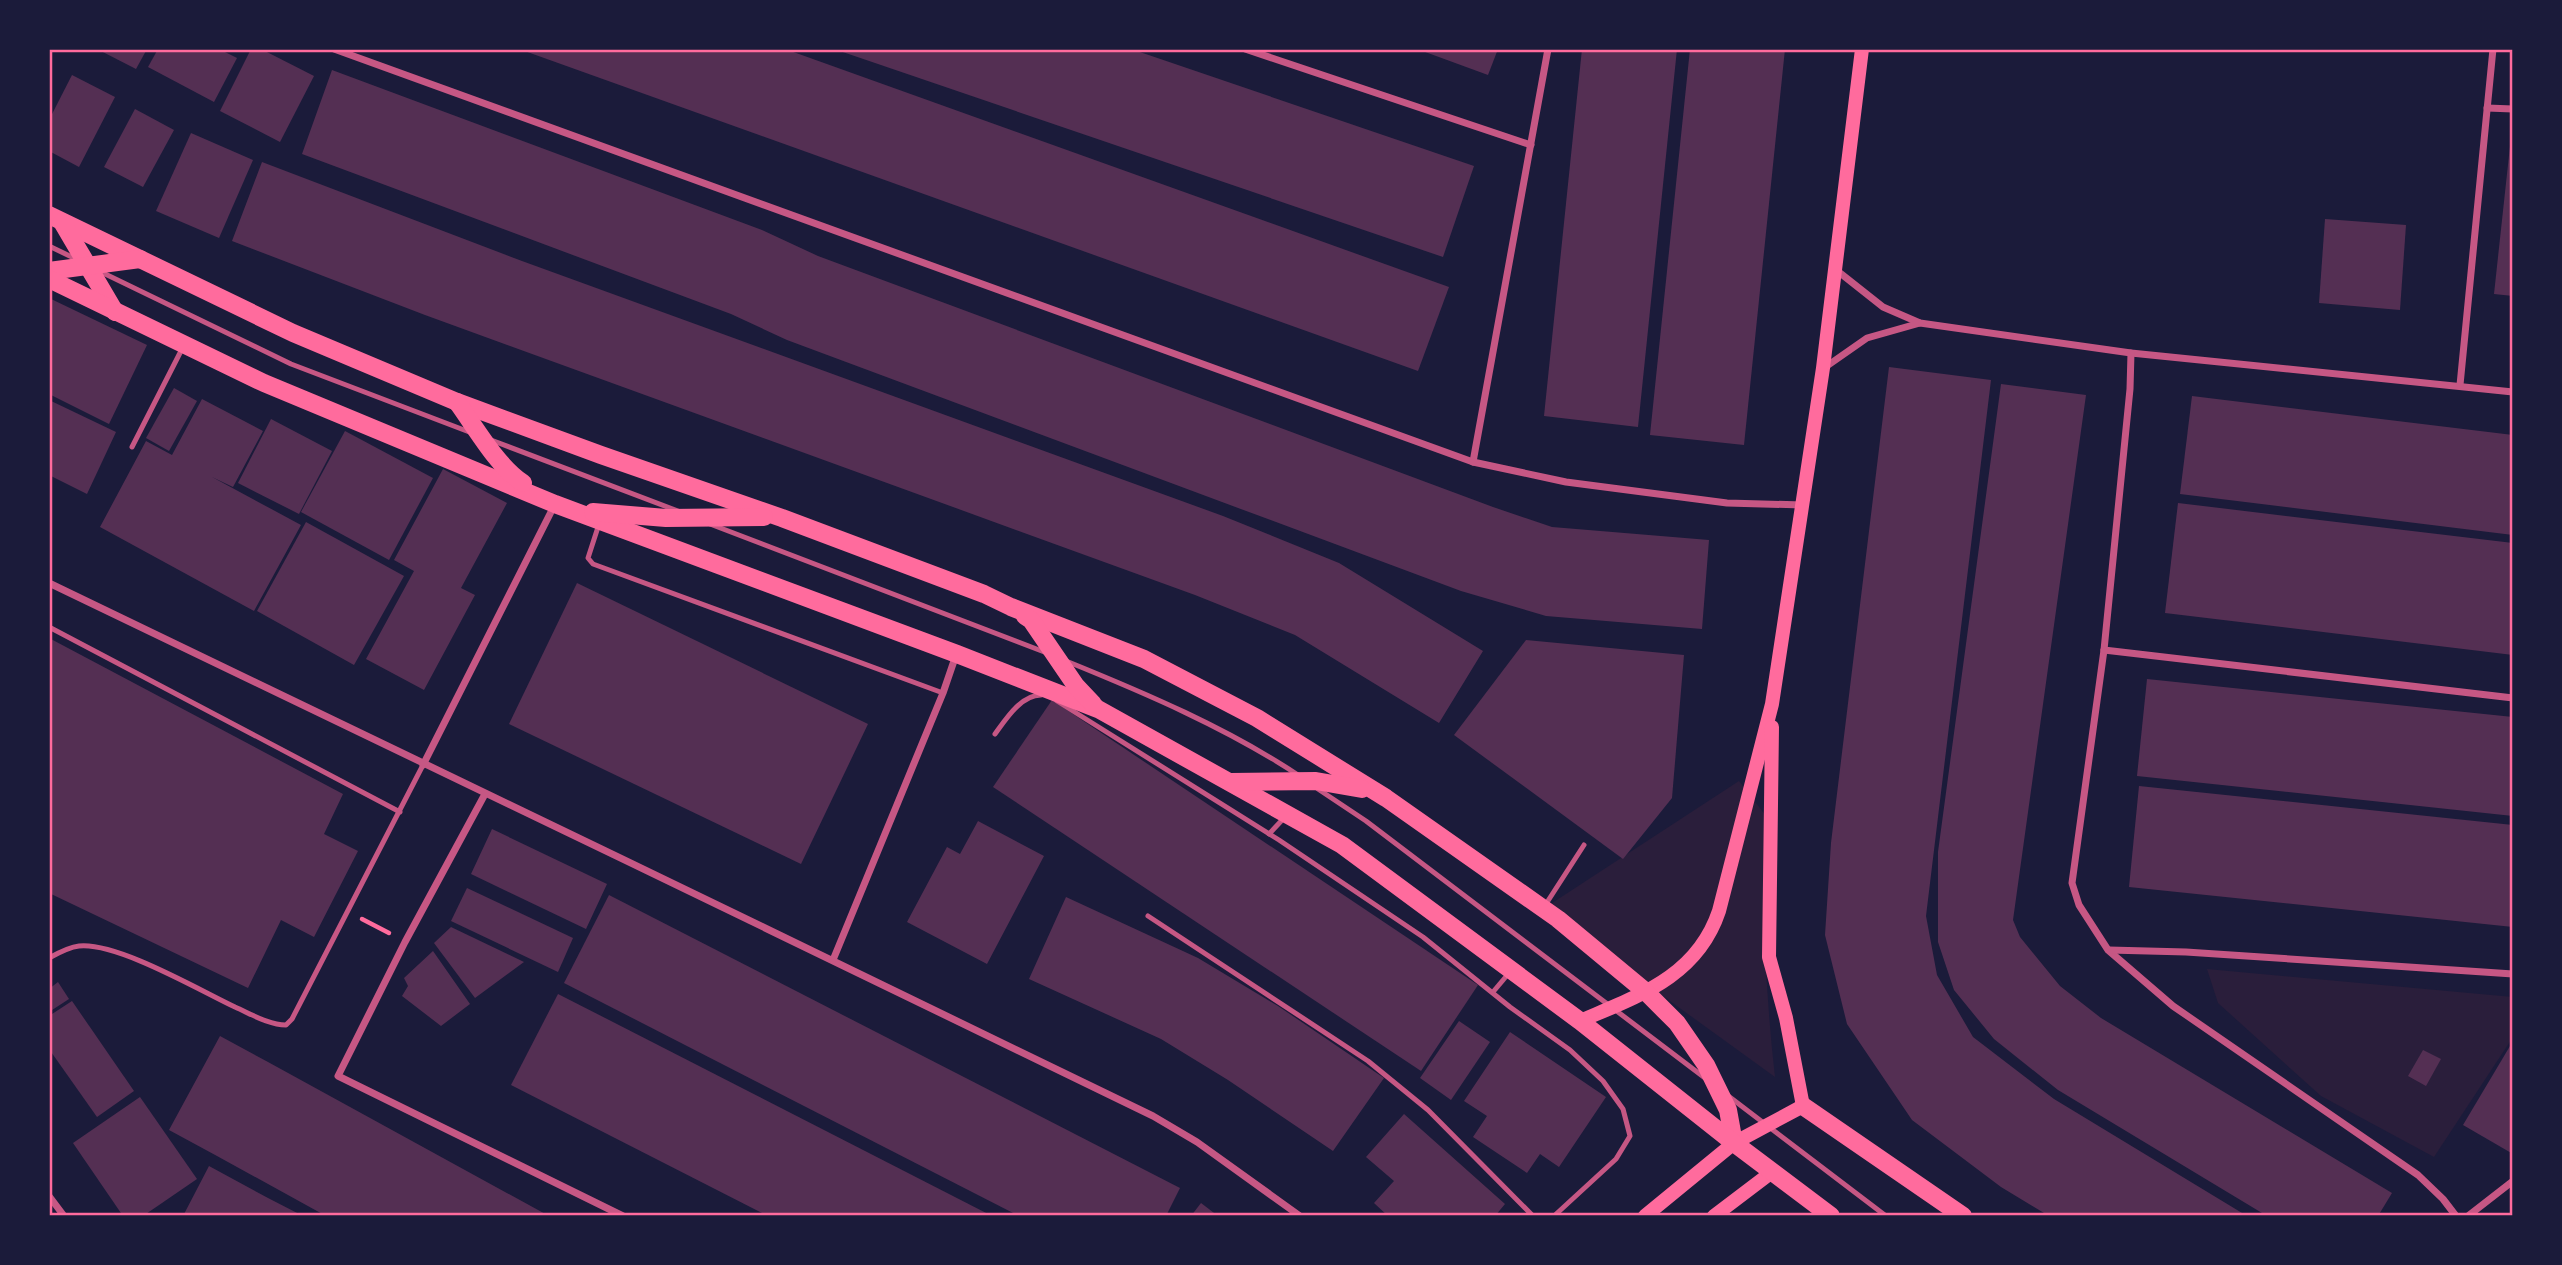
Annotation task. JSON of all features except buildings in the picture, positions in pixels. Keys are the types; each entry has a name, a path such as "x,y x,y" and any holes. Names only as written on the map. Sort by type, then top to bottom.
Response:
{"main road":[{"path":"1580,1021 1646,992 1677,974 1704,942 1716,920 1772,704 1823,368 1862,49"},
{"path":"55,218 293,333 457,402 782,518 984,594 1155,665 1257,718 1386,798 1543,909 1646,992 1677,1023 1706,1065 1728,1110 1734,1143"},
{"path":"55,218 90,266 115,312"},
{"path":"49,271 141,259"},
{"path":"49,279 264,383 555,504 1098,709 1342,845 1580,1021 1831,1216"},
{"path":"457,402 510,475 555,504"},
{"path":"576,512 666,518 782,518"},
{"path":"1011,607 1031,620 1076,685 1098,709"},
{"path":"1772,704 1769,957 1786,1018 1803,1106 1964,1216"},
{"path":"1231,782 1330,782 1386,798"},
{"path":"1645,1216 1734,1143 1803,1106"},
{"path":"1714,1216 1772,1172"}],"street":[{"path":"1245,49 1531,145"},
{"path":"1473,462 1548,49"},
{"path":"2460,385 2493,49"},
{"path":"339,50 1473,462 1566,482 1700,500 1803,505"},
{"path":"2487,108 2513,109"},
{"path":"1835,269 1884,307 1920,323 2131,352 2513,392"},
{"path":"1823,368 1867,338 1920,323"},
{"path":"2131,352 2130,389 2105,650 2073,883 2079,905 2108,950 2173,1006 2418,1175 2456,1216"},
{"path":"423,765 555,504"},
{"path":"49,583 1153,1116 1197,1142 1300,1216"},
{"path":"2105,650 2513,698"},
{"path":"833,960 957,654"},
{"path":"485,794 405,942 338,1076 623,1216"},
{"path":"2108,950 2186,952 2513,974"},
{"path":"2468,1216 2513,1181"},
{"path":"49,1196 64,1216"}],"lane":[{"path":"49,246 291,364 1017,641 1125,685 1271,757 1366,821 1886,1216"},
{"path":"132,447 183,345"},
{"path":"600,521 588,558 593,564 943,693"},
{"path":"49,627 400,812"},
{"path":"995,734 1010,713 1028,698 1037,694 1048,696 1269,834 1423,937 1570,1050 1603,1081 1623,1109 1630,1136 1616,1159 1554,1216"},
{"path":"49,958 78,946 93,946 118,953 250,1014 286,1026 423,765"},
{"path":"1269,834 1288,814"},
{"path":"1543,909 1584,845"},
{"path":"1147,916 1368,1062 1428,1111 1533,1216"},
{"path":"1493,992 1511,970"}],"path":[{"path":"346,910 405,942"}],"shaded area":[{"path":"1739,781 1766,816 1765,947 1775,1077 1543,909"},
{"path":"2207,969 2513,997 2513,1037 2434,1157 2321,1096 2218,1003"}]}
